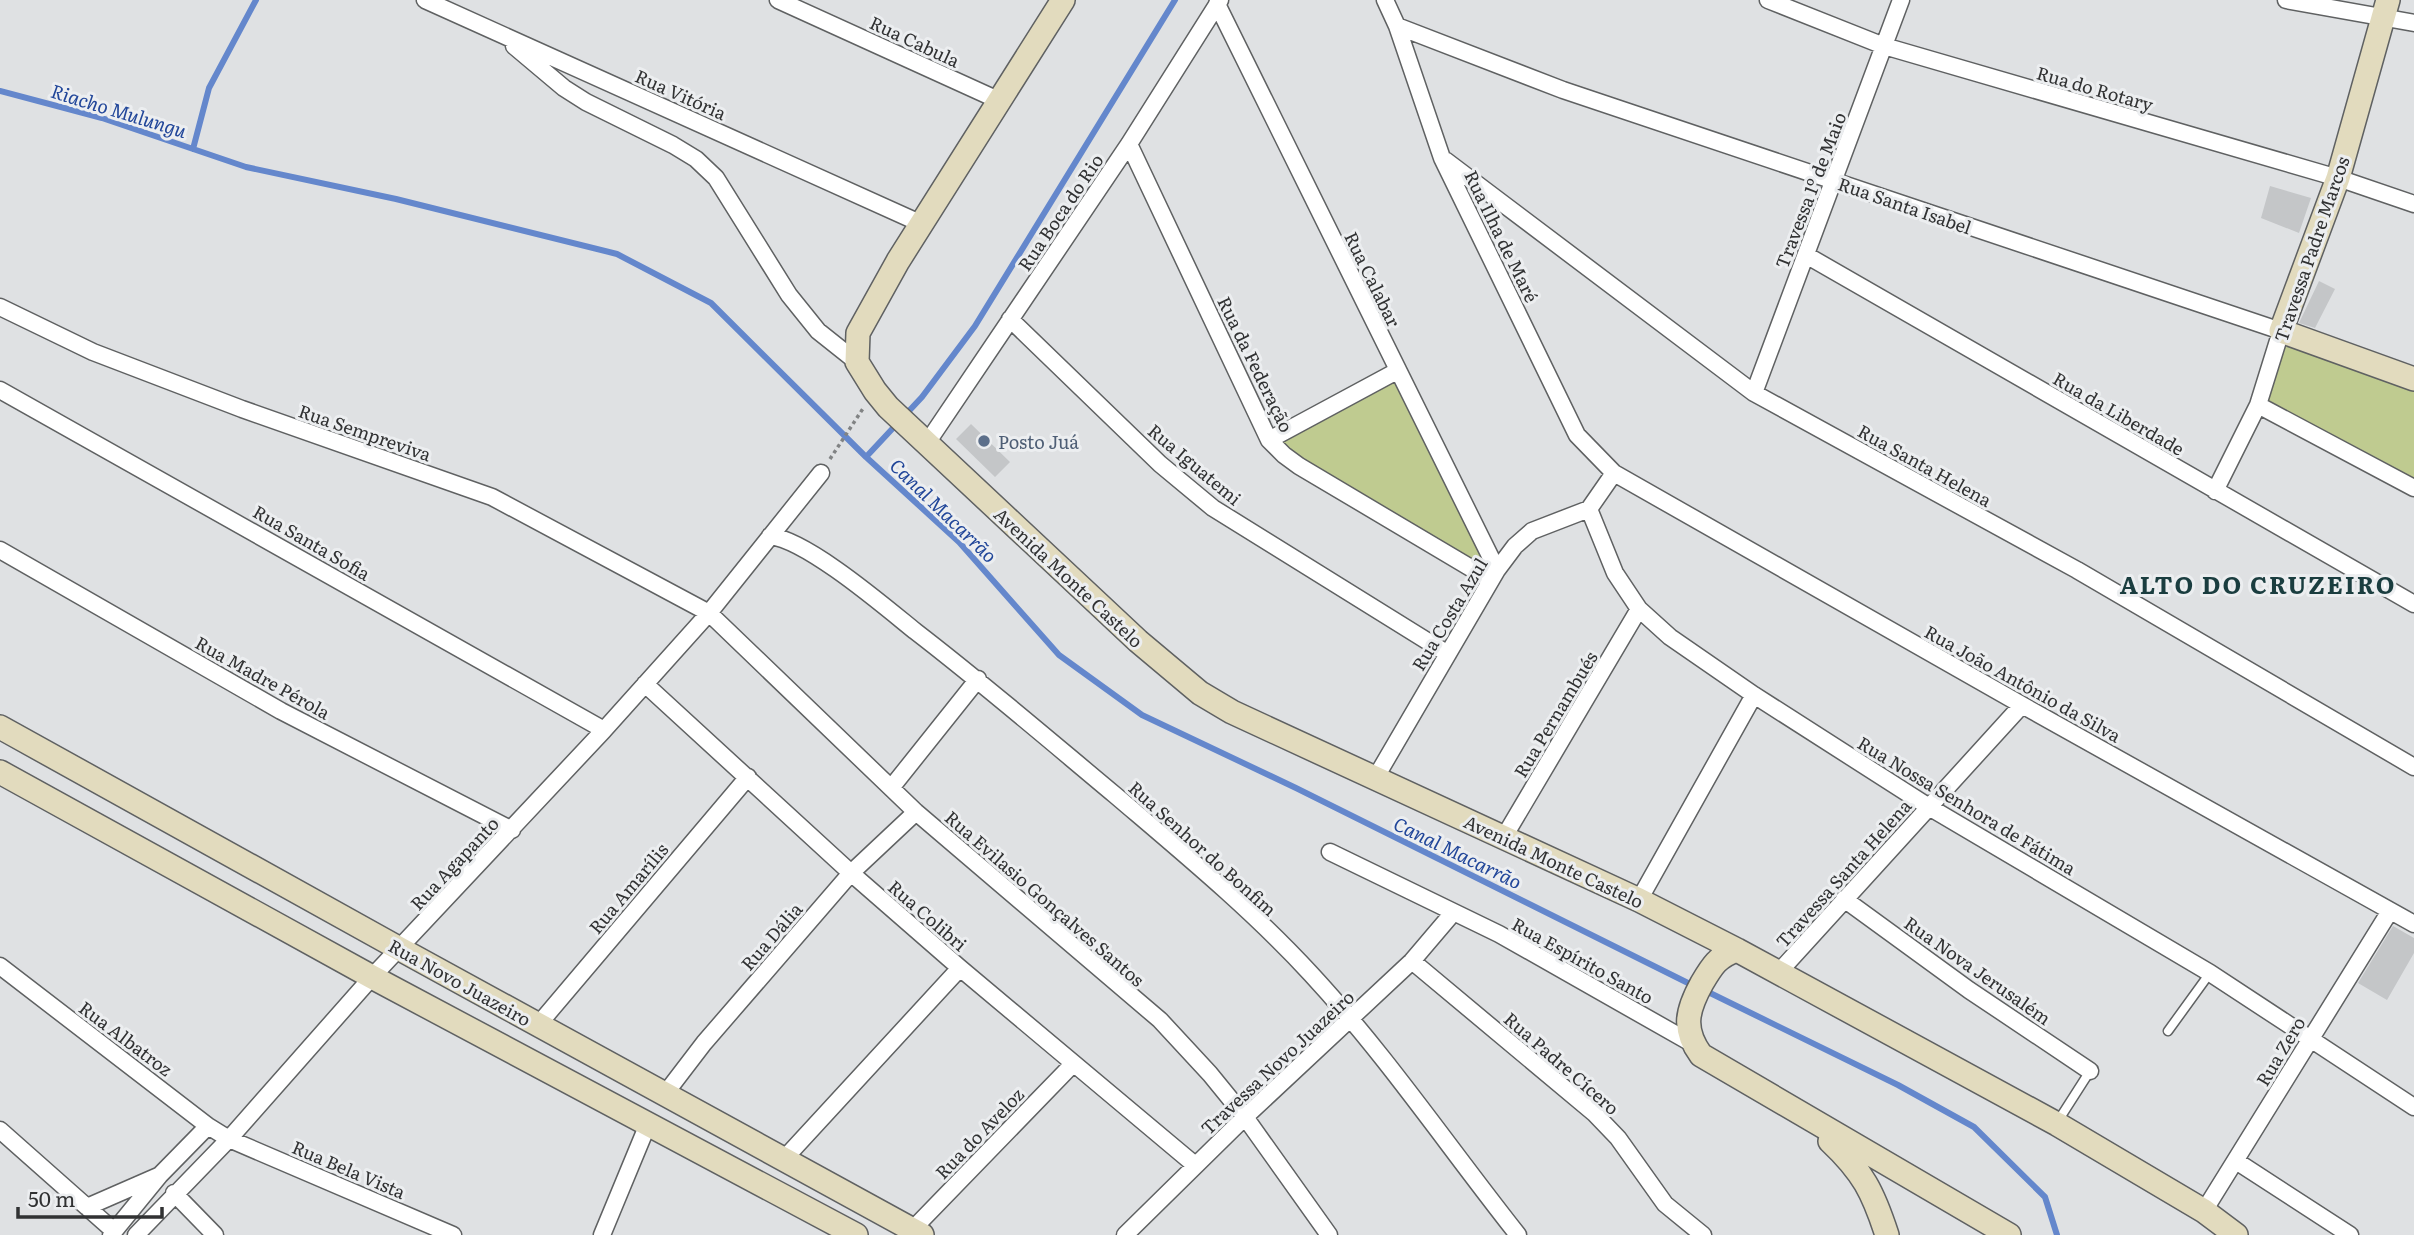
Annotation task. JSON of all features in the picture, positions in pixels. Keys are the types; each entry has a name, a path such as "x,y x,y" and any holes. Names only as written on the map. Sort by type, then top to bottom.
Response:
{"street":[{"name":"Rua Vitória","path":"425,0 922,224"},
{"name":"Rua Cabula","path":"778,0 998,100"},
{"path":"857,362 859,333 877,296 1063,0"},
{"name":"Rua Ilha de Maré","path":"1385,0 1397,26 1442,158 1577,435 1614,473"},
{"name":"Rua do Rotary","path":"1768,0 1884,46 2338,178 2414,204"},
{"name":"Travessa 1º de Maio","path":"1754,393 1902,0"},
{"path":"2286,0 2386,9 2414,23"},
{"name":"Rua Boca do Rio","path":"919,436 1010,319 1129,144 1219,2"},
{"name":"Rua Calabar","path":"1219,2 1494,575"},
{"name":"Travessa Padre Marcos","path":"2215,491 2258,405 2281,331 2338,178 2386,9"},
{"name":"Rua Santa Isabel","path":"1397,26 1563,90 2281,331 2414,379"},
{"path":"500,34 564,88 696,159 716,178 789,295 818,331 857,362"},
{"name":"Rua da Federação","path":"1129,144 1269,440 1299,466 1494,575"},
{"name":"Rua Santa Helena","path":"1442,158 1754,393 2077,570 2414,766"},
{"name":"Rua da Liberdade","path":"1806,255 2414,604"},
{"name":"Rua Sempreviva","path":"0,307 93,352 242,409 492,497 709,613"},
{"name":"Rua Iguatemi","path":"1010,319 1160,464 1213,508 1448,654"},
{"name":"Avenida Monte Castelo","path":"857,362 874,391 892,410 1138,641 1200,693 1232,712 1639,900 1737,950 2057,1124 2204,1211 2236,1235"},
{"path":"1269,440 1397,371"},
{"name":"Rua Santa Sofia","path":"0,390 604,730"},
{"path":"2258,405 2414,488"},
{"path":"1590,509 1614,473"},
{"name":"Rua João Antônio da Silva","path":"1614,473 2414,924"},
{"name":"Rua Agapanto","path":"136,1235 229,1139 372,977 604,730 709,613 821,474"},
{"name":"Rua Costa Azul","path":"1377,777 1494,575 1515,546 1532,531 1590,509"},
{"name":"Rua Nossa Senhora de Fátima","path":"1590,509 1615,573 1639,609 1670,637 1754,695 1929,807 2210,973 2414,1107"},
{"name":"Rua Senhor do Bonfim","path":"770,536 787,539 852,581 978,679 1218,883 1308,972 1351,1019 1518,1235"},
{"name":"Rua Madre Pérola","path":"0,550 281,711 512,830"},
{"name":"Rua Pernambués","path":"1504,837 1639,609"},
{"name":"Rua Evilasio Gonçalves Santos","path":"709,613 916,812 1160,1020 1245,1117 1329,1235"},
{"path":"891,788 978,679"},
{"name":"Rua Colibri","path":"645,684 851,873 1195,1165"},
{"path":"1639,900 1754,695"},
{"name":"Travessa Santa Helena","path":"1778,974 2022,705"},
{"name":"Rua Novo Juazeiro","path":"0,727 917,1232"},
{"name":"Rua Novo Juazeiro","path":"0,772 372,977 856,1235"},
{"name":"Rua Amarílis","path":"538,1025 748,777"},
{"name":"Rua Dália","path":"665,1094 704,1042 851,873 916,812"},
{"path":"1330,852 1452,914"},
{"name":"Rua Nova Jerusalém","path":"1844,899 1969,990 2090,1071"},
{"name":"Rua Zero","path":"2204,1211 2390,911"},
{"name":"Travessa Novo Juazeiro","path":"1133,1233 1195,1165 1412,961 1452,914"},
{"name":"Rua Espírito Santo","path":"1452,914 1499,934 1693,1044"},
{"path":"1695,929 1710,949 1709,971"},
{"path":"1737,950 1724,954 1709,971 1689,1005 1693,1044 1702,1055 2009,1235"},
{"name":"Rua Padre Cícero","path":"1412,961 1594,1113 1618,1139 1665,1204 1703,1235"},
{"name":"Rua Albatroz","path":"0,966 208,1126 229,1139"},
{"path":"785,1158 960,968"},
{"name":"Rua do Aveloz","path":"917,1232 1073,1063"},
{"path":"1788,1106 1853,1163 1876,1201 1887,1235"},
{"path":"602,1235 648,1124"},
{"path":"0,1130 113,1233 160,1175 208,1126"},
{"name":"Rua Bela Vista","path":"229,1139 453,1235"},
{"path":"2236,1161 2350,1235"},
{"path":"87,1207 160,1175"},
{"path":"174,1193 215,1235"}],"lane":[{"path":"2168,1031 2210,973"},
{"path":"2057,1124 2090,1071"}],"path":[{"path":"832,457 853,424"}],"green space":[{"path":"2285,342 2414,389 2414,480 2263,404"},
{"path":"1394,380 1490,571 1276,442"}],"building":[{"path":"2270,186 2311,198 2299,233 2261,218"},
{"path":"2319,281 2335,289 2315,328 2299,323"},
{"path":"971,424 1010,462 995,477 956,439"},
{"path":"2393,926 2414,938 2414,953 2387,1000 2358,983"}],"waterway":[{"name":"Riacho Mulungu","path":"193,149 209,88 256,0"},
{"path":"866,457 922,397 975,326 1175,0"},
{"name":"Canal Macarrão","path":"0,91 102,118 246,167 396,199 617,254 711,303 866,457 959,542 1059,655 1142,715 1296,788 1694,986"},
{"name":"Canal Macarrão","path":"1704,990 1898,1085 1974,1127 2045,1197 2057,1235"}],"place":[{"name":"Posto Juá","path":"984,441"}],"district":[{"name":"ALTO DO CRUZEIRO","path":"2258,583"}]}
